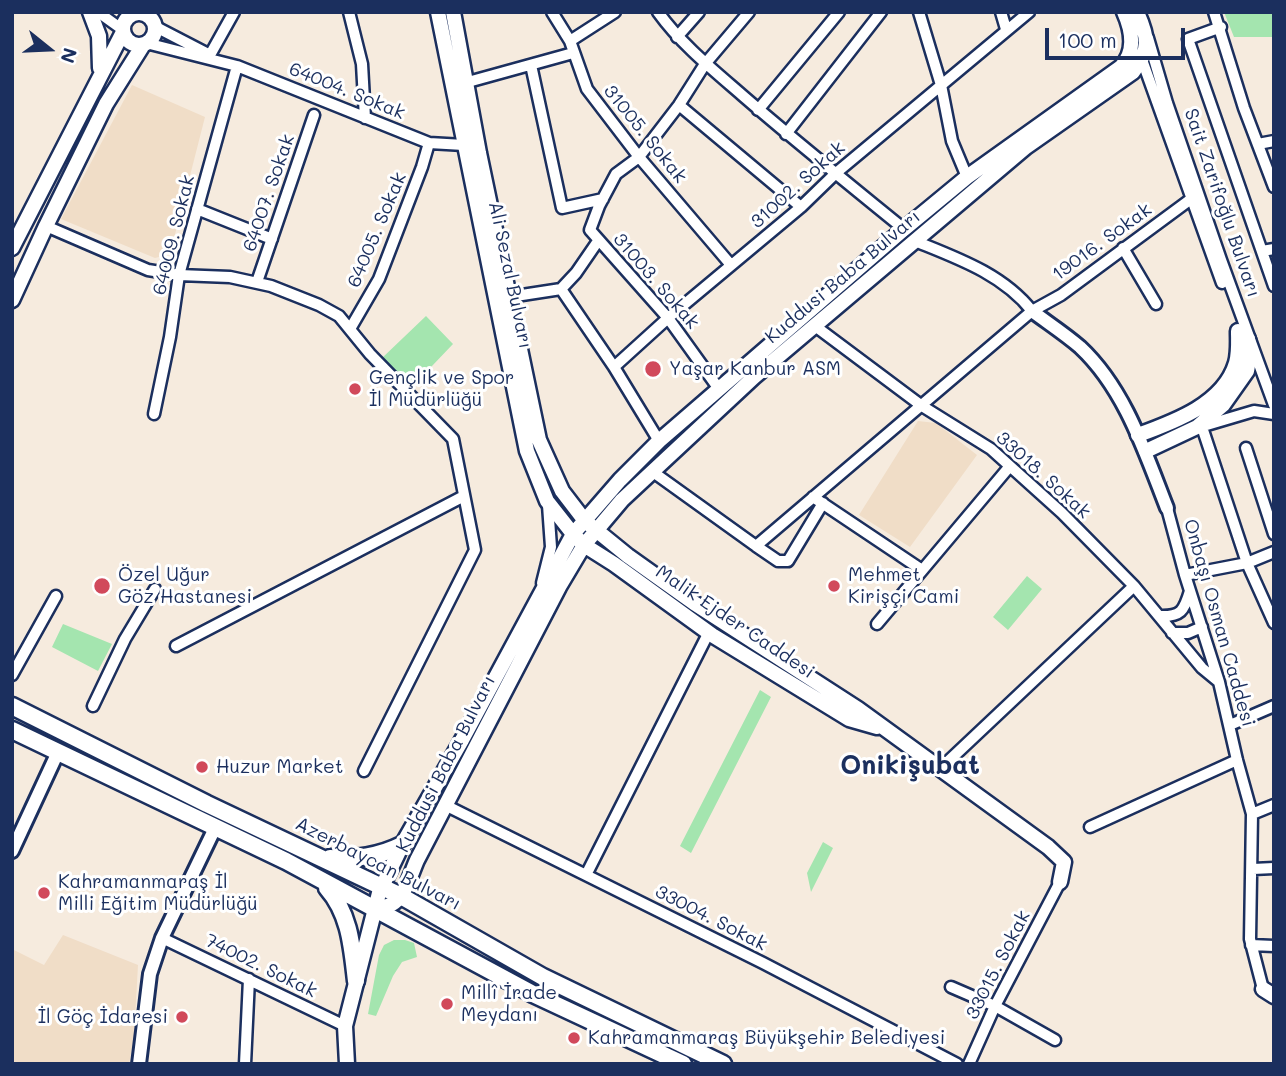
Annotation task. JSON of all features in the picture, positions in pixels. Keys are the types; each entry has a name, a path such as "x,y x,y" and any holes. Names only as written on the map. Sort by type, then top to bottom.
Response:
{"main road":[{"path":"90,12 99,36 99,77"},
{"name":"Ali Sezal Bulvarı","path":"438,12 527,451 547,501 573,534"},
{"name":"Ali Sezal Bulvarı","path":"453,12 479,153 539,440 562,491 591,526"},
{"path":"12,248 123,31 126,20 134,13 145,15 155,21 153,36 106,104 12,300"},
{"name":"Sait Zarifoğlu Bulvarı","path":"1130,16 1147,34"},
{"name":"Kuddusi Baba Bulvarı","path":"401,896 417,860 559,587 584,545 600,503 659,441 904,229 967,177 1127,61 1131,50 1130,16"},
{"path":"123,31 130,43 145,44"},
{"path":"1142,61 1147,34"},
{"name":"Kuddusi Baba Bulvarı","path":"348,1064 345,1026 374,908 402,845 573,534 591,526 622,500 754,377 1026,146 1133,72 1142,61"},
{"path":"1146,451 1199,427 1223,405 1247,372 1250,355 1243,335"},
{"path":"1138,435 1180,420 1206,402 1224,384 1235,366 1243,335"},
{"name":"Malik Ejder Caddesi","path":"591,526 694,603 858,709 1048,847 1064,863 1060,882"},
{"name":"Malik Ejder Caddesi","path":"573,534 584,545 709,632 849,719 883,729"},
{"name":"Azerbaycan Bulvarı","path":"12,706 195,798 401,896 543,977 723,1064"},
{"path":"12,730 321,880 533,994 682,1064"},
{"path":"320,857 366,858 402,845"},
{"path":"321,880 338,900 345,915 356,981"},
{"path":"374,908 393,905 401,896"}],"street":[{"path":"98,12 123,31"},
{"path":"215,57 234,12"},
{"path":"349,12 362,64 365,118"},
{"name":"31005. Sokak","path":"552,12 570,41 587,89 639,157 731,265"},
{"path":"570,41 615,12"},
{"path":"658,12 677,37 705,64 786,134 904,229"},
{"path":"677,37 699,12"},
{"path":"531,65 562,208 603,199 616,174 639,157 679,105 705,64 749,12"},
{"path":"758,110 839,12"},
{"path":"786,134 881,12"},
{"path":"919,12 941,85 952,141 967,177"},
{"path":"1001,12 1006,29"},
{"name":"31002. Sokak","path":"614,367 668,318 801,207 836,173 1029,12"},
{"path":"1214,12 1221,27 1244,108 1274,187"},
{"name":"Sait Zarifoğlu Bulvarı","path":"1130,16 1142,61 1191,199 1243,335 1274,405"},
{"name":"64004. Sokak","path":"155,21 215,57 365,118 429,143 464,145"},
{"path":"1221,27 1188,39 1274,286"},
{"name":"Sait Zarifoğlu Bulvarı","path":"1147,34 1243,335"},
{"name":"64004. Sokak","path":"145,44 215,57"},
{"path":"467,82 573,53"},
{"name":"64009. Sokak","path":"154,414 170,337 179,275 237,66"},
{"path":"679,105 801,207"},
{"name":"64007. Sokak","path":"257,282 314,115"},
{"path":"1258,144 1274,141"},
{"name":"64005. Sokak","path":"351,329 379,279 429,143"},
{"name":"31003. Sokak","path":"603,199 590,230 668,318 719,389"},
{"name":"19016. Sokak","path":"756,546 818,500 1032,311 1061,295 1191,199"},
{"path":"197,209 272,239"},
{"path":"46,226 148,270 257,282 319,305 339,316 370,354 453,439 475,550 364,771"},
{"path":"509,297 561,289 576,273 598,241"},
{"path":"915,241 988,273 1020,296 1032,311"},
{"path":"1124,248 1156,304"},
{"path":"1262,251 1274,249"},
{"path":"561,289 614,367 659,441"},
{"name":"Onbaşı Osman Caddesi","path":"1032,311 1080,348 1112,387 1146,451 1167,508 1219,682 1252,814 1251,945 1268,992"},
{"name":"33018. Sokak","path":"815,326 922,406 991,449 1062,513 1134,586 1202,668 1219,682"},
{"path":"1274,414 1254,411 1199,427 1247,563 1274,623"},
{"path":"1247,448 1274,534"},
{"path":"877,624 1010,466"},
{"path":"653,472 778,561 788,561 818,500 922,570"},
{"path":"176,646 464,496"},
{"path":"539,595 551,547 547,501"},
{"path":"1185,575 1247,563 1274,552"},
{"path":"940,769 1134,586"},
{"path":"93,706 125,639 155,589"},
{"path":"1159,616 1172,617 1180,613 1186,606 1191,591"},
{"path":"12,675 56,596"},
{"path":"1172,633 1188,633 1202,627"},
{"path":"586,875 709,632"},
{"path":"1230,725 1274,706"},
{"path":"12,851 58,752"},
{"path":"1090,827 1237,760"},
{"path":"1252,814 1274,805"},
{"name":"33004. Sokak","path":"447,806 957,1064"},
{"path":"139,1064 150,974 162,938 215,828"},
{"path":"1253,869 1274,868"},
{"name":"33015. Sokak","path":"969,1064 995,1006 1060,882"},
{"name":"74002. Sokak","path":"162,938 345,1026"},
{"path":"1251,945 1274,946"},
{"path":"245,1064 249,979"},
{"path":"950,987 995,1006 1055,1040"}],"shaded area":[{"path":"132,85 205,117 170,254 155,258 61,219"},
{"path":"918,421 936,423 977,455 910,547 859,515"},
{"path":"63,935 138,965 134,1037 129,1064 12,1064 12,949 44,965"}],"green space":[{"path":"1224,12 1274,12 1274,37 1234,37"},
{"path":"426,316 453,344 411,388 381,359"},
{"path":"1027,576 1042,589 1008,630 993,617"},
{"path":"63,624 112,644 98,671 52,647"},
{"path":"760,690 771,697 691,853 680,846"},
{"path":"823,842 833,848 811,892 807,873"},
{"path":"394,940 414,943 417,957 402,962 376,1016 368,1014 379,955 384,945"}],"place":[{"name":"Yaşar Kanbur ASM","path":"653,369"},
{"name":"Gençlik ve Spor İl Müdürlüğü","path":"355,389"},
{"name":"Özel Uğur Göz Hastanesi","path":"102,586"},
{"name":"Mehmet Kirişçi Cami","path":"834,586"},
{"name":"Huzur Market","path":"202,767"},
{"name":"Kahramanmaraş İl Milli Eğitim Müdürlüğü","path":"44,893"},
{"name":"Millî İrade Meydanı","path":"447,1004"},
{"name":"İl Göç İdaresi","path":"182,1017"},
{"name":"Kahramanmaraş Büyükşehir Belediyesi","path":"574,1038"}],"district":[{"name":"Onikişubat","path":"910,766"}]}
